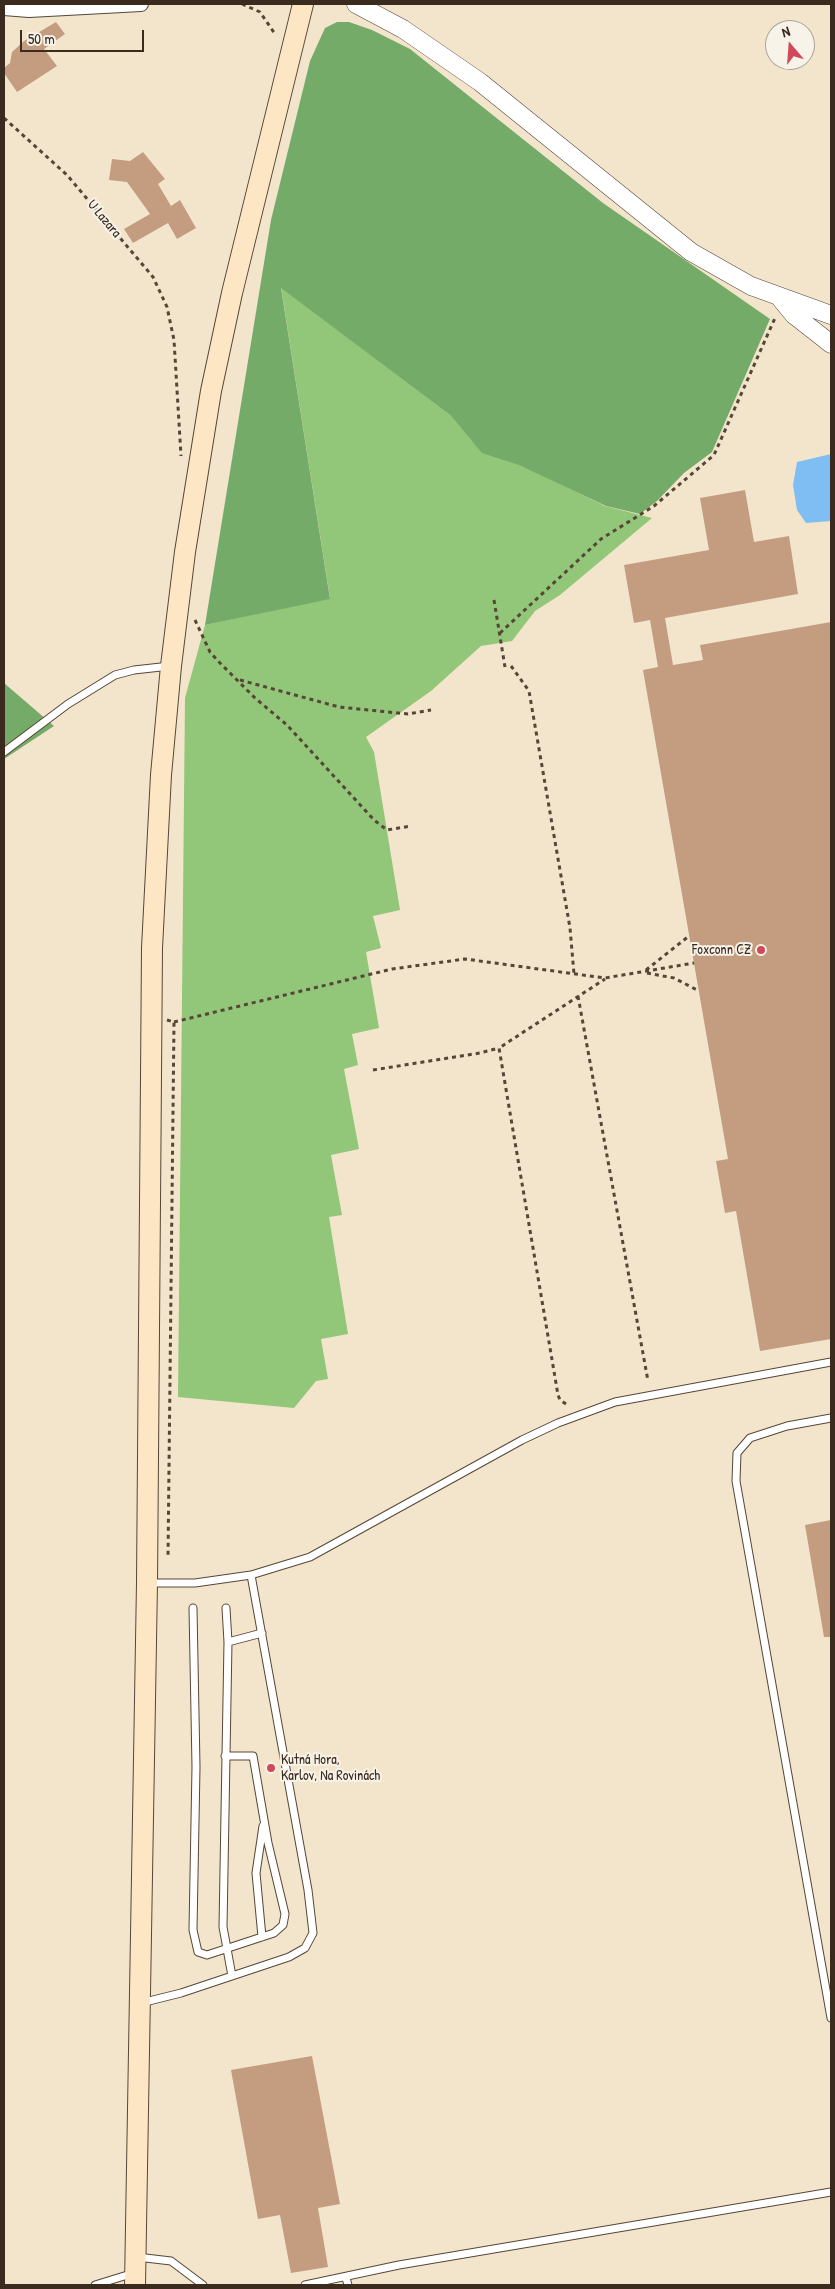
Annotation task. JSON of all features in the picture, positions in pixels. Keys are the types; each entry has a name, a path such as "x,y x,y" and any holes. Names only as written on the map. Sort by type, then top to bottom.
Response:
{"main road":[{"path":"135,2272 147,1583 151,1019 156,865 170,666 185,552 218,357 303,4"}],"street":[{"path":"4,8 29,10 141,4"},
{"path":"356,4 403,29 480,82 691,252 734,278 782,301 831,315"},
{"path":"782,301 801,321 831,344"}],"lane":[{"path":"4,752 68,704 115,675 134,670 170,666"},
{"path":"147,1583 195,1583 251,1575 310,1557 522,1440 601,1406 648,1394 831,1362"},
{"path":"831,1418 787,1426 750,1438 737,1452 736,1481 831,2018"},
{"path":"140,2004 158,2000 299,1953 309,1944 313,1933 308,1890 251,1575"},
{"path":"193,1608 196,1767 193,1936 195,1947 202,1955 226,1950 280,1929 285,1914 264,1820 253,1756 225,1756"},
{"path":"226,1608 228,1642 223,1927 232,1976"},
{"path":"228,1642 262,1633"},
{"path":"262,1937 256,1873 264,1820"},
{"path":"305,2285 347,2282 399,2265 831,2192"},
{"path":"95,2285 171,2261 203,2285"}],"path":[{"path":"242,4 260,12 275,34"},
{"name":"U Lazara","path":"4,118 67,175 153,277 167,307 174,340 180,437"},
{"path":"500,633 601,539 654,506 714,454 782,301"},
{"path":"494,600 506,667"},
{"path":"193,616 210,652 235,678 287,725 374,820 387,830 411,826"},
{"path":"511,666 529,691 570,928 574,974"},
{"path":"235,678 245,683 339,707 408,714 431,710"},
{"path":"644,972 689,936"},
{"path":"151,1019 174,1022 392,969 465,958 606,978 694,963"},
{"path":"644,972 674,978 698,992"},
{"path":"373,1070 480,1053 498,1048 606,978"},
{"path":"578,996 648,1381"},
{"path":"168,1557 174,1022"},
{"path":"498,1048 558,1394 560,1400 566,1404"}],"green space":[{"path":"337,22 349,22 372,30 410,49 603,203 770,319 712,452 684,473 657,501 640,514 606,506 519,465 482,453 450,415 281,288 330,599 205,625 271,220 310,61 325,28"},
{"path":"281,287 450,415 472,441 605,506 652,518 560,595 535,611 512,641 481,646 431,691 366,737 374,752 400,910 373,916 381,948 366,952 379,1028 352,1034 358,1065 344,1069 359,1149 331,1155 342,1215 329,1217 348,1334 321,1339 328,1379 316,1381 294,1408 178,1397 185,698 205,625 330,598"},
{"path":"4,683 54,726 4,759"}],"water":[{"path":"831,454 831,521 806,523 797,510 793,485 797,462"}],"building":[{"path":"56,22 65,34 44,49 57,66 17,92 4,73 4,68 10,63 12,52 24,41"},
{"path":"143,152 165,179 158,184 171,206 180,200 196,228 177,239 168,223 133,243 124,229 150,214 127,182 109,180 112,159 130,161"},
{"path":"745,490 754,542 789,536 798,594 665,618 673,665 703,660 700,645 831,622 831,1339 760,1351 736,1211 725,1213 716,1161 728,1159 643,670 658,667 650,620 634,623 624,565 709,550 700,498"},
{"path":"831,1520 831,1637 824,1637 805,1525"},
{"path":"312,2056 340,2204 318,2208 328,2267 291,2273 280,2215 258,2219 231,2070"}],"place":[{"name":"Foxconn CZ","path":"761,950"},
{"name":"Kutná Hora, Karlov, Na Rovinách","path":"271,1768"}]}
